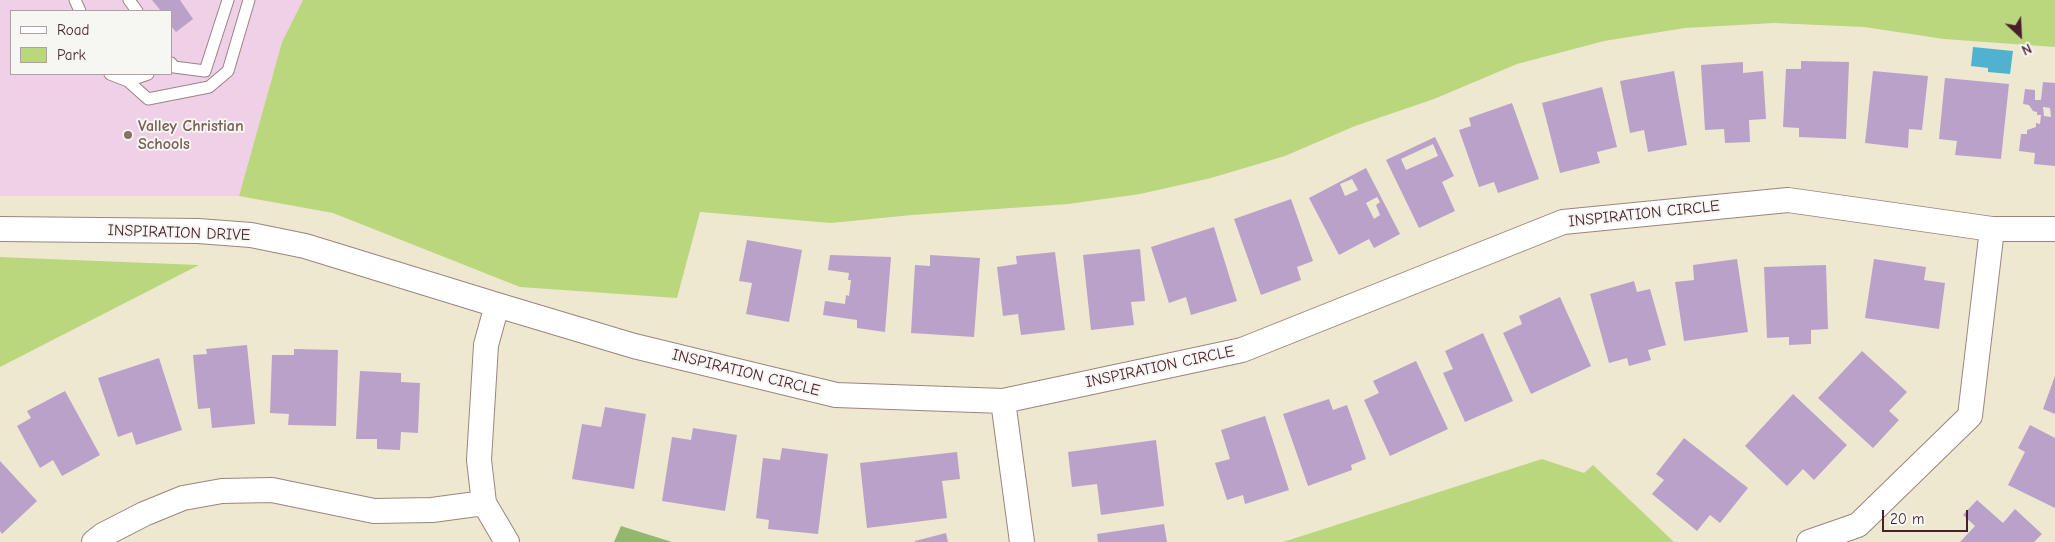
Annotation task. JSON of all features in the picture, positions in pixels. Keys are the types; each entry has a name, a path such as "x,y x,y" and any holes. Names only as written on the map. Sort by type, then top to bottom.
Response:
{"street":[{"name":"INSPIRATION CIRCLE","path":"497,305 634,346 836,395 1003,400 1242,350 1563,222 1788,200 1992,229 2055,229"},
{"name":"INSPIRATION DRIVE","path":"0,229 198,232 251,236 305,246 497,305"},
{"path":"1809,542 1858,525 1970,416 1992,229"},
{"path":"497,305 486,345 479,460 484,504 507,542"},
{"path":"1003,400 1022,542"},
{"path":"94,542 103,535 144,514 183,498 222,491 272,490 374,511 432,510 484,504"}],"lane":[{"path":"172,65 174,68 205,70 228,0"},
{"path":"113,75 128,81 148,99 210,87 228,71 249,0"},
{"path":"128,81 145,75"}],"shaded area":[{"name":"Valley Christian Schools","path":"0,0 303,0 282,42 239,196 0,196"}],"green space":[{"path":"303,0 2055,0 2055,47 1944,39 1864,27 1774,23 1685,28 1604,41 1517,64 1434,99 1355,126 1285,156 1211,178 1140,194 1068,204 912,215 831,223 700,212 677,298 520,287 333,213 239,196 282,42"},
{"path":"0,257 48,259 199,265 0,367"},
{"path":"1542,459 1584,473 1593,465 1674,542 1283,542"},
{"path":"621,526 672,542 614,542"}],"water":[{"path":"1973,47 2013,51 2010,74 1988,72 1988,68 1971,66"}],"building":[{"path":"152,0 180,0 193,19 176,32 172,27 172,10 160,10"},
{"path":"1801,61 1849,62 1846,139 1799,137 1799,128 1783,127 1786,69 1801,69"},
{"path":"1743,62 1743,73 1763,71 1766,119 1749,120 1750,142 1725,143 1724,129 1705,130 1701,65"},
{"path":"1674,71 1687,145 1648,152 1644,130 1630,133 1620,81"},
{"path":"1873,71 1928,76 1922,130 1909,129 1908,148 1865,143"},
{"path":"1945,78 2009,84 2001,159 1955,155 1957,141 1939,139"},
{"path":"2043,82 2055,83 2055,166 2034,164 2035,153 2019,151 2021,134 2027,134 2027,130 2036,127 2036,123 2040,124 2041,115 2037,115 2037,112 2033,111 2029,105 2023,104 2025,89 2035,90 2035,100 2041,100","holes":["2043,107 2050,108 2051,117 2044,116"]},
{"path":"1602,87 1617,147 1597,152 1600,163 1560,173 1542,103"},
{"path":"1512,103 1539,179 1498,193 1494,182 1479,187 1459,130 1471,126 1469,118"},
{"path":"1435,137 1454,176 1442,182 1455,211 1419,228 1386,160","holes":["1433,144 1438,156 1406,170 1401,159"]},
{"path":"1366,168 1400,234 1374,248 1369,239 1339,255 1309,198","holes":["1352,179 1358,190 1345,196 1340,184","1377,197 1380,202 1376,205 1380,215 1374,219 1366,203"]},
{"path":"1291,199 1313,261 1297,267 1301,280 1261,295 1234,219"},
{"path":"1214,227 1237,301 1191,315 1186,297 1169,303 1151,247"},
{"path":"747,240 802,250 789,322 746,314 752,283 739,281"},
{"path":"1140,249 1145,301 1131,302 1134,325 1091,330 1083,255"},
{"path":"1055,252 1065,330 1021,335 1018,314 1003,316 997,267 1017,264 1016,256"},
{"path":"830,255 891,257 885,332 857,328 857,320 823,315 825,301 845,304 846,295 849,296 851,280 848,280 849,273 828,270"},
{"path":"930,255 980,258 974,337 911,333 915,265 930,266"},
{"path":"1737,259 1748,332 1684,341 1675,282 1694,280 1693,265"},
{"path":"1874,259 1926,267 1924,280 1945,283 1939,329 1865,318"},
{"path":"1826,265 1828,329 1811,330 1811,344 1789,345 1789,337 1767,338 1764,267"},
{"path":"1634,281 1637,292 1650,289 1666,345 1648,350 1651,360 1629,366 1627,358 1609,363 1590,294"},
{"path":"1560,297 1591,366 1531,394 1503,333 1522,324 1519,316"},
{"path":"1483,333 1513,401 1465,422 1443,373 1453,369 1445,351"},
{"path":"247,345 255,424 212,428 210,408 198,409 193,355 207,354 206,349"},
{"path":"294,349 338,350 336,426 288,425 289,414 270,413 272,355 294,355"},
{"path":"1862,351 1907,392 1889,411 1899,420 1873,448 1818,398"},
{"path":"159,358 182,430 136,445 132,432 118,437 98,378"},
{"path":"1416,361 1448,429 1390,456 1364,400 1379,393 1373,381"},
{"path":"360,371 401,373 401,382 420,383 418,433 401,432 400,450 377,449 377,439 356,439"},
{"path":"2055,376 2055,414 2043,409"},
{"path":"65,391 100,455 62,476 53,460 40,468 17,426 31,418 27,411"},
{"path":"1793,394 1847,445 1814,480 1803,469 1787,486 1745,446"},
{"path":"1329,399 1333,410 1347,405 1366,459 1351,465 1352,470 1308,486 1283,414"},
{"path":"605,407 646,414 634,489 572,479 582,424 601,427"},
{"path":"1265,416 1289,490 1245,504 1243,495 1227,500 1215,463 1230,459 1221,430"},
{"path":"2030,425 2055,438 2055,508 2008,485 2025,452 2018,448"},
{"path":"693,428 737,435 725,511 662,501 672,437 691,440"},
{"path":"1684,438 1748,488 1720,523 1710,515 1697,531 1652,494 1664,480 1656,474"},
{"path":"1156,440 1164,506 1101,515 1097,484 1072,487 1068,452"},
{"path":"782,448 828,454 818,534 768,529 769,520 756,518 763,458 780,460"},
{"path":"957,452 960,479 942,481 947,518 867,528 860,463"},
{"path":"0,461 37,501 2,534 0,531"},
{"path":"1977,500 2003,523 2015,509 2042,534 2034,542 1960,542 1975,526 1963,515"},
{"path":"1164,524 1167,542 1098,542 1097,534"},
{"path":"946,533 948,542 915,542 915,541"}],"place":[{"name":"Valley Christian Schools","path":"128,135"}]}
